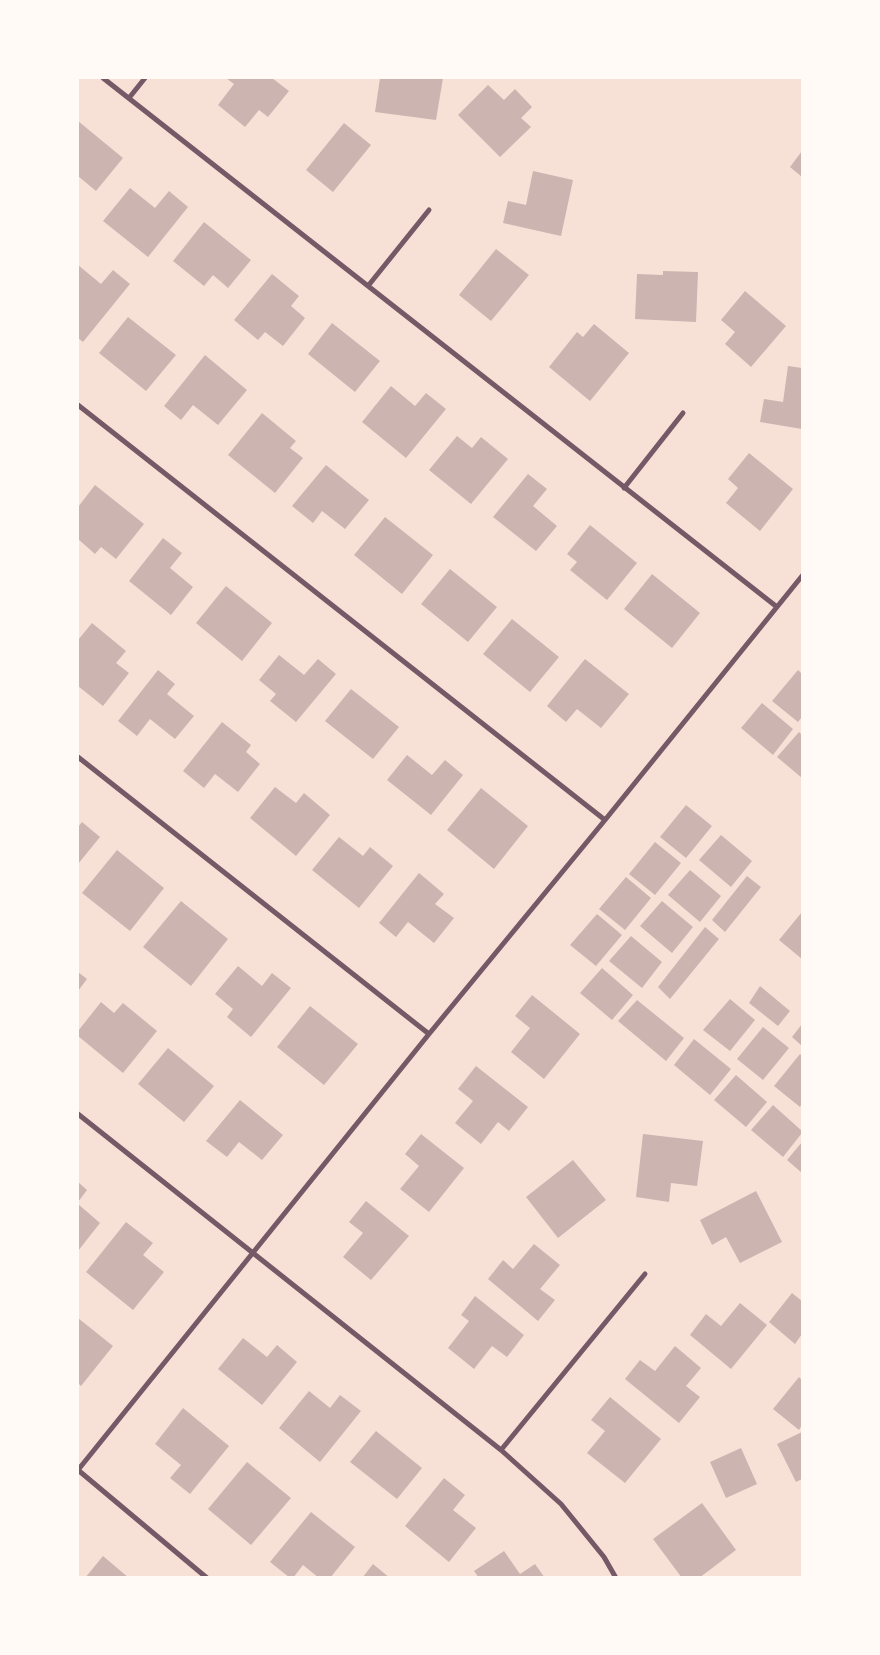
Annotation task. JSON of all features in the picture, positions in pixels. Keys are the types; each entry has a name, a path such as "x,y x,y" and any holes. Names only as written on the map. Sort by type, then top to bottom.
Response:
{"street":[{"path":"103,78 776,607"},
{"path":"129,98 145,78"},
{"path":"368,286 429,210"},
{"path":"78,405 606,820"},
{"path":"624,488 684,413"},
{"path":"208,1578 78,1470 429,1034 606,820 802,576"},
{"path":"78,757 429,1034"},
{"path":"78,1114 501,1450 562,1504 604,1557 616,1578"},
{"path":"501,1450 645,1274"}],"building":[{"path":"226,78 272,78 289,91 268,117 259,110 245,127 218,105 234,84"},
{"path":"380,78 443,78 436,120 375,112"},
{"path":"488,85 504,100 515,89 532,107 521,118 531,127 500,157 458,115"},
{"path":"78,121 123,158 96,191 78,176"},
{"path":"344,123 371,145 333,192 306,170"},
{"path":"802,151 802,177 790,167"},
{"path":"533,171 573,180 561,236 503,223 508,201 526,205"},
{"path":"130,188 155,208 169,191 188,207 148,257 103,221"},
{"path":"204,222 251,260 228,288 213,275 204,286 173,261"},
{"path":"496,249 529,275 491,321 459,295"},
{"path":"78,265 101,284 113,270 130,284 83,342 78,338"},
{"path":"663,271 698,272 696,322 635,319 637,274 663,275"},
{"path":"272,274 299,296 291,306 305,318 283,346 265,332 258,340 234,320"},
{"path":"745,291 786,326 751,367 725,344 735,332 721,320"},
{"path":"128,317 176,355 146,391 99,353"},
{"path":"332,323 380,361 355,392 308,354"},
{"path":"594,324 629,353 590,401 549,367 577,332 583,337"},
{"path":"205,355 247,390 218,425 193,405 181,420 164,406"},
{"path":"788,366 802,368 802,429 760,422 764,399 783,402"},
{"path":"391,386 415,406 426,393 446,409 406,458 362,422"},
{"path":"262,413 296,441 290,448 303,458 275,493 228,455"},
{"path":"457,436 472,448 481,437 508,459 471,504 429,470"},
{"path":"749,453 793,489 760,531 726,503 738,488 728,479"},
{"path":"326,465 369,500 345,529 322,511 313,523 292,506"},
{"path":"528,474 547,489 533,506 557,526 536,551 493,517"},
{"path":"95,485 144,524 116,559 101,547 95,554 78,539 78,507"},
{"path":"385,517 433,555 402,594 354,555"},
{"path":"590,525 637,563 607,600 570,570 577,562 567,554"},
{"path":"163,538 182,553 170,568 193,587 171,615 129,581"},
{"path":"450,569 497,607 468,642 421,604"},
{"path":"652,574 700,613 672,648 624,609"},
{"path":"226,586 272,623 242,661 196,623"},
{"path":"512,619 559,657 530,692 483,654"},
{"path":"92,623 126,651 116,663 129,673 103,706 78,686 78,640"},
{"path":"279,655 304,675 318,659 336,674 296,722 270,701 276,694 259,680"},
{"path":"585,659 629,694 601,728 577,709 566,722 547,706"},
{"path":"158,670 175,684 167,694 194,716 175,739 150,719 137,736 118,721"},
{"path":"798,670 802,674 802,717 798,722 772,701"},
{"path":"351,689 399,727 373,759 325,721"},
{"path":"762,703 793,729 773,755 741,728"},
{"path":"222,722 251,745 246,752 260,764 238,792 215,774 204,788 183,771"},
{"path":"799,732 802,735 802,778 777,757"},
{"path":"407,755 432,775 445,760 463,775 431,815 387,780"},
{"path":"275,787 296,803 304,793 330,815 296,856 250,818"},
{"path":"481,788 528,826 494,869 447,830"},
{"path":"686,805 712,826 686,858 660,837"},
{"path":"82,822 100,837 78,864 78,827"},
{"path":"721,835 752,861 731,887 699,860"},
{"path":"339,837 363,856 370,847 393,866 359,908 312,870"},
{"path":"655,842 681,863 655,895 629,874"},
{"path":"117,850 164,888 130,931 82,893"},
{"path":"690,870 721,896 700,922 668,895"},
{"path":"419,873 444,894 435,904 454,918 434,943 408,922 396,937 379,923"},
{"path":"747,876 761,887 725,932 712,920"},
{"path":"626,877 651,898 625,930 599,909"},
{"path":"181,901 228,939 191,986 143,947"},
{"path":"662,901 693,927 672,953 640,926"},
{"path":"802,912 802,959 779,940"},
{"path":"597,914 622,935 596,966 570,945"},
{"path":"705,927 719,939 670,999 658,987"},
{"path":"631,936 662,962 642,988 609,961"},
{"path":"238,966 262,986 272,973 291,988 251,1037 227,1017 233,1009 215,994"},
{"path":"602,968 633,995 612,1020 580,993"},
{"path":"78,972 87,979 78,991"},
{"path":"760,986 790,1011 778,1026 749,1003"},
{"path":"532,995 580,1034 544,1079 511,1052 530,1028 515,1016"},
{"path":"730,999 755,1020 730,1051 703,1030"},
{"path":"637,1000 684,1038 666,1061 618,1021"},
{"path":"101,1002 114,1013 123,1003 157,1031 123,1073 78,1036 78,1031"},
{"path":"310,1006 358,1044 324,1085 277,1047"},
{"path":"802,1024 802,1046 792,1037"},
{"path":"763,1027 789,1048 763,1080 737,1059"},
{"path":"694,1039 731,1069 710,1095 674,1065"},
{"path":"168,1048 214,1086 184,1122 138,1084"},
{"path":"800,1054 802,1056 802,1103 800,1107 774,1086"},
{"path":"476,1066 528,1107 509,1131 498,1122 481,1144 455,1123 473,1101 458,1089"},
{"path":"736,1075 767,1102 746,1127 714,1100"},
{"path":"240,1100 283,1135 262,1160 239,1142 227,1157 206,1141"},
{"path":"773,1105 802,1131 783,1157 751,1130"},
{"path":"421,1134 464,1168 429,1212 400,1189 419,1166 405,1154"},
{"path":"643,1134 703,1141 697,1186 671,1183 669,1202 636,1197"},
{"path":"802,1142 802,1173 787,1160"},
{"path":"573,1160 606,1200 558,1238 526,1197"},
{"path":"78,1182 87,1190 78,1202"},
{"path":"756,1191 782,1242 740,1263 726,1237 712,1245 700,1220"},
{"path":"366,1201 409,1236 371,1280 343,1257 363,1233 349,1222"},
{"path":"78,1204 100,1223 78,1251"},
{"path":"126,1222 153,1243 143,1255 164,1272 133,1310 86,1272"},
{"path":"534,1244 560,1265 540,1289 555,1300 538,1321 488,1279 503,1260 513,1269"},
{"path":"792,1293 802,1301 802,1334 795,1344 769,1322"},
{"path":"475,1296 524,1335 507,1357 492,1346 474,1369 448,1348 469,1321 461,1315"},
{"path":"740,1303 767,1325 731,1369 690,1335 706,1314 721,1326"},
{"path":"78,1318 113,1346 81,1386 78,1383"},
{"path":"243,1338 267,1357 277,1345 297,1362 262,1405 218,1369"},
{"path":"675,1346 701,1368 686,1386 700,1397 679,1423 625,1379 640,1360 655,1371"},
{"path":"799,1377 802,1380 802,1425 799,1430 773,1409"},
{"path":"309,1391 330,1408 340,1395 361,1411 320,1462 279,1428"},
{"path":"610,1397 661,1439 625,1483 587,1453 605,1431 591,1420"},
{"path":"183,1408 229,1446 190,1494 170,1478 181,1465 155,1444"},
{"path":"376,1431 422,1468 397,1499 350,1462"},
{"path":"802,1432 802,1479 796,1482 777,1444"},
{"path":"741,1448 757,1484 726,1498 710,1462"},
{"path":"247,1462 291,1498 251,1545 208,1509"},
{"path":"444,1478 465,1495 453,1510 476,1528 449,1562 405,1526"},
{"path":"702,1503 736,1550 699,1578 682,1578 653,1539"},
{"path":"311,1512 355,1547 330,1578 319,1578 303,1565 293,1578 290,1578 270,1562"},
{"path":"504,1551 520,1574 535,1564 545,1578 479,1578 474,1571"},
{"path":"103,1556 129,1578 85,1578"},
{"path":"373,1564 390,1578 362,1578"}]}
